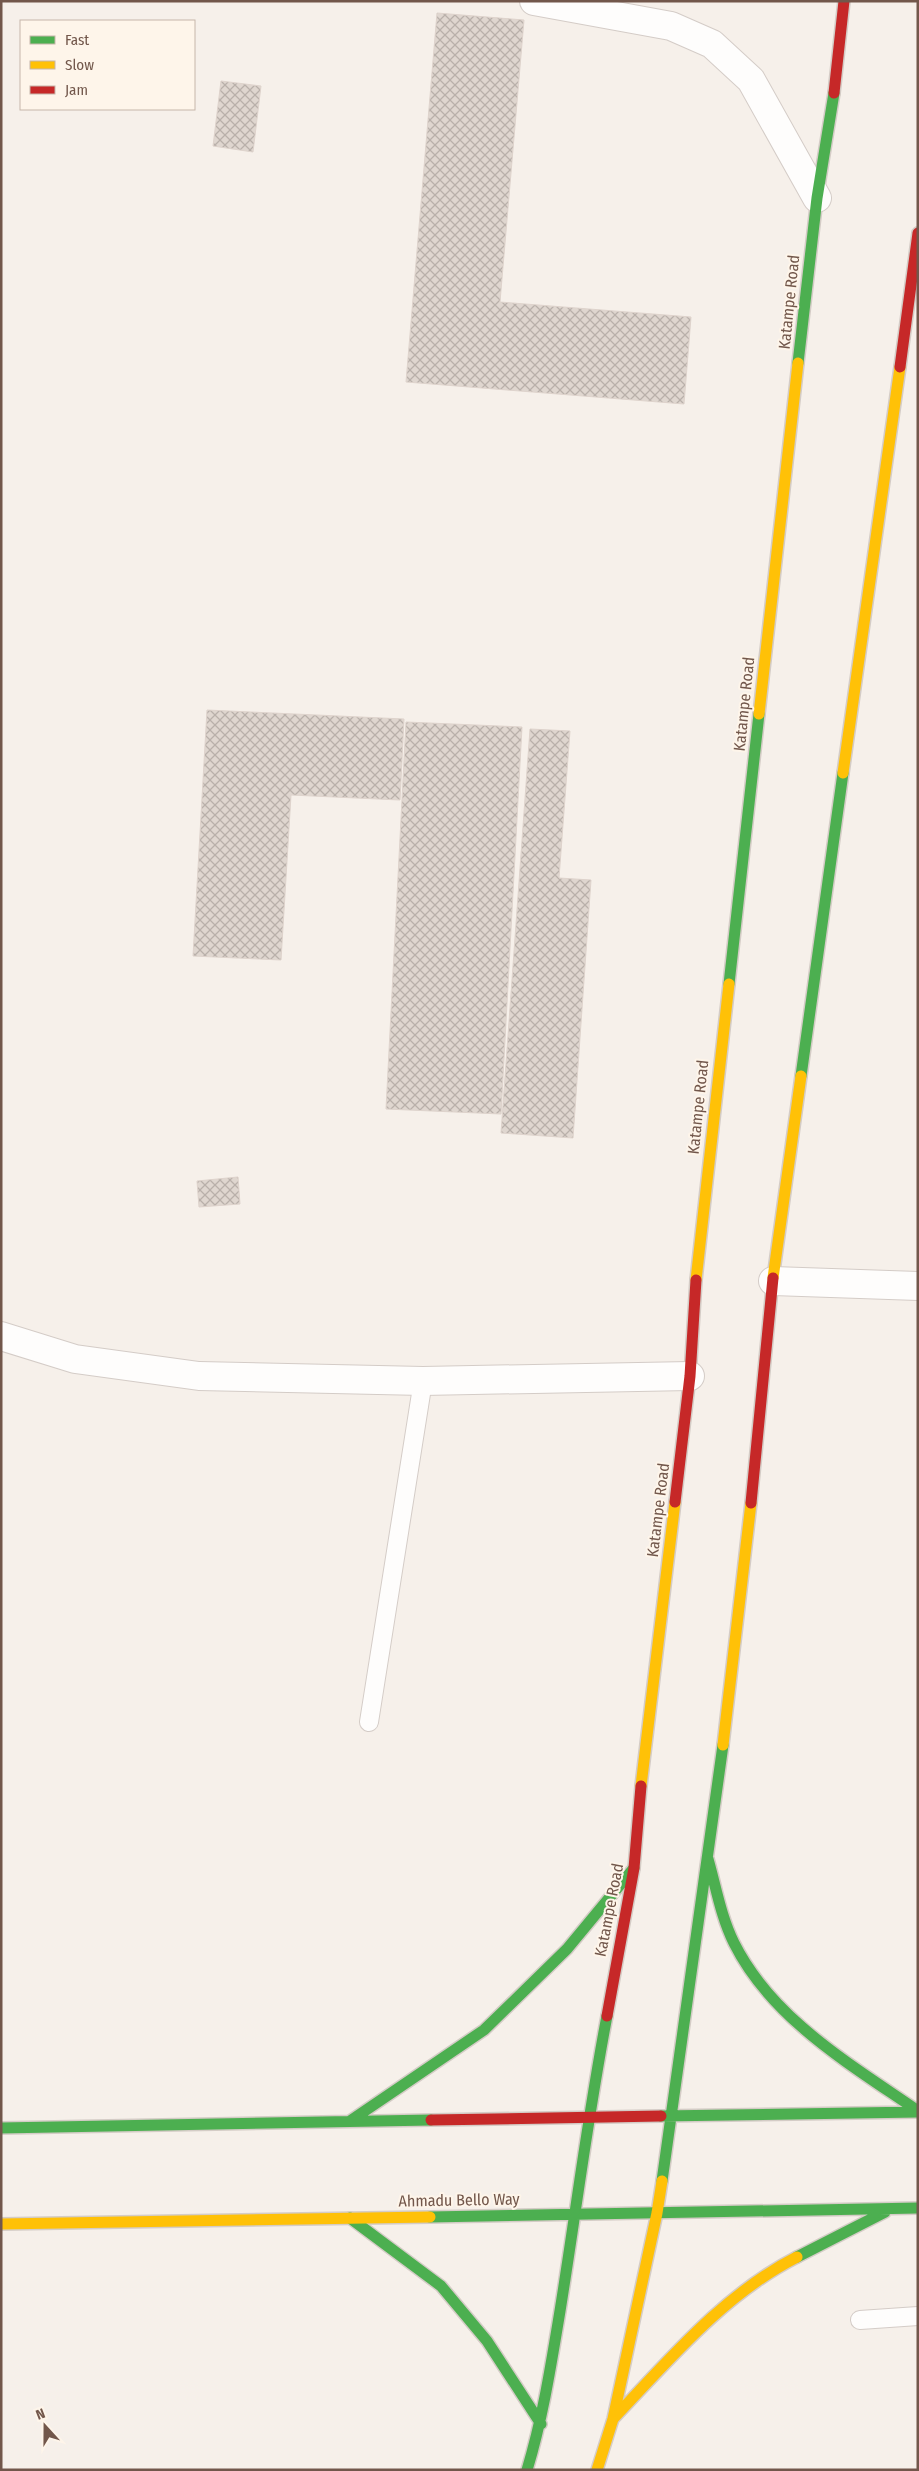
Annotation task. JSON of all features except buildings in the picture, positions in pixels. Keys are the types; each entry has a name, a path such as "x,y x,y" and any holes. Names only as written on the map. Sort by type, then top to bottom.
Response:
{"main road":[{"name":"Katampe Road","path":"527,2470 541,2424 576,2214 588,2116 634,1868 640,1796 690,1376 696,1278 817,198 834,94 844,1"},
{"path":"597,2470 612,2419 657,2213 708,1858 745,1570 772,1281 918,233"},
{"path":"708,1858 733,1942 764,1990 806,2030 918,2111"},
{"path":"350,2121 484,2030 567,1949 634,1868"},
{"path":"1,2128 918,2111"},
{"name":"Ahmadu Bello Way","path":"1,2224 918,2208"},
{"path":"612,2419 698,2329 769,2271 892,2209"},
{"path":"350,2218 441,2286 487,2341 541,2424"}],"street":[{"path":"534,1 671,26 712,44 751,80 817,198"},
{"path":"772,1281 918,1286"},
{"path":"1,1336 75,1359 198,1376 423,1381 690,1376"}],"lane":[{"path":"369,1722 423,1381"},
{"path":"860,2320 918,2316"}],"traffic: fast":[{"path":"798,363 817,198 834,93"},
{"path":"729,984 759,714"},
{"path":"801,1076 843,773"},
{"path":"662,2181 723,1745"},
{"path":"708,1859 729,1933 750,1970 769,1995 815,2038 866,2076 918,2111"},
{"path":"350,2121 484,2030 567,1949 634,1868"},
{"path":"527,2470 538,2430 550,2371 607,2016"},
{"path":"661,2116 918,2112"},
{"path":"1,2128 431,2120"},
{"path":"430,2217 918,2208"},
{"path":"797,2257 885,2212"},
{"path":"350,2218 441,2286 487,2341 541,2424"}],"traffic: slow":[{"path":"759,714 798,363"},
{"path":"843,773 900,367"},
{"path":"696,1280 729,984"},
{"path":"773,1278 801,1076"},
{"path":"641,1786 675,1502"},
{"path":"723,1745 751,1503"},
{"path":"597,2470 613,2419 657,2213 662,2181"},
{"path":"1,2224 430,2217"},
{"path":"613,2419 721,2309 770,2272 797,2257"}],"traffic: jam":[{"path":"834,93 844,1"},
{"path":"900,367 918,233"},
{"path":"751,1503 773,1278"},
{"path":"675,1502 690,1376 696,1280"},
{"path":"607,2016 634,1868 641,1786"},
{"path":"431,2120 661,2116"}]}
